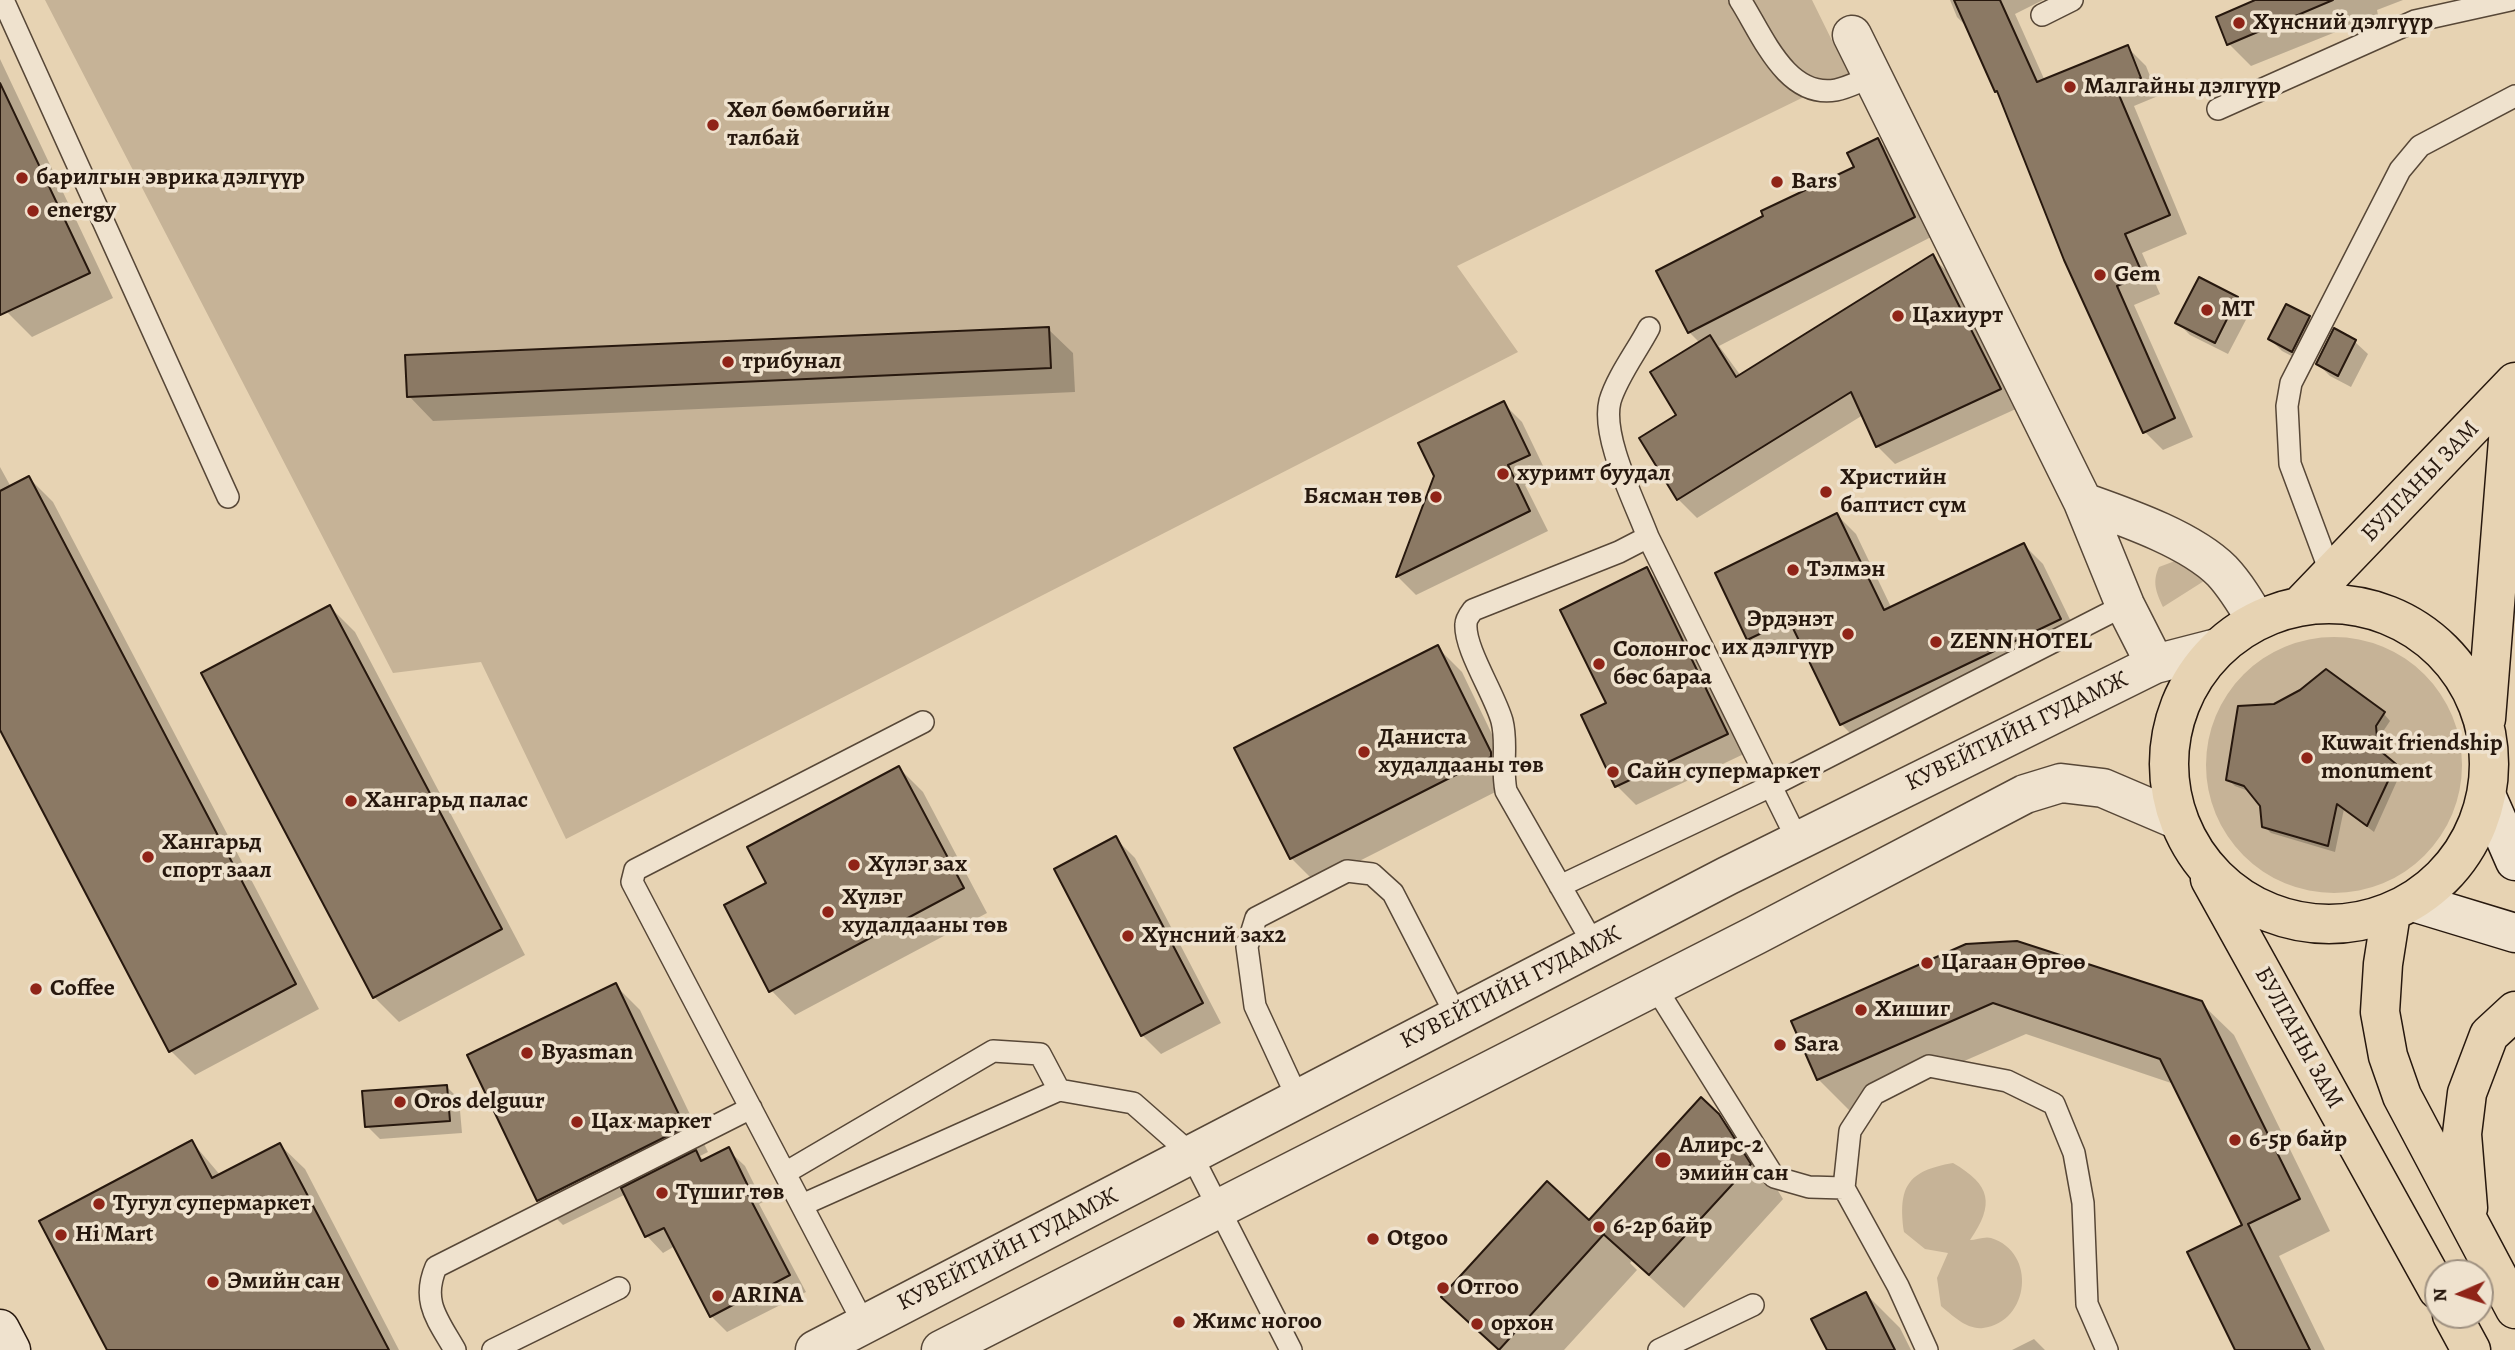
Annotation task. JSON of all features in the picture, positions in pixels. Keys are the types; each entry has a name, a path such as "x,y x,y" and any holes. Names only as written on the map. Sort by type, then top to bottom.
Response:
{"highway":[{"name":"БУЛГАНЫ ЗАМ","path":"2424,1265 2178,820 2168,774 2172,728 2189,685 2217,648 2256,620 2301,605 2513,386"},
{"name":"БУЛГАНЫ ЗАМ","path":"2485,725 2513,386"},
{"path":"2199,859 2229,890 2266,912 2307,924 2350,924 2402,907 2447,874 2472,839 2487,797 2485,725 2471,687 2447,654 2417,628 2381,611 2342,603 2301,605"},
{"path":"2402,907 2383,964 2380,1012 2388,1056 2402,1096 2515,1309"},
{"path":"2470,1228 2462,1134 2467,1093 2489,1035 2515,1011"},
{"path":"2460,1329 2472,1350"}],"street":[{"path":"1852,35 2083,502 2125,605 2155,664"},
{"path":"2083,502 2145,524 2205,558 2232,583 2256,620"},
{"name":"КУВЕЙТИЙН ГУДАМЖ","path":"815,1350 1798,841 2155,664 2217,648"},
{"path":"942,1350 2025,794 2061,783 2103,788 2178,820"},
{"path":"2487,797 2515,861"},
{"path":"2402,907 2515,933"},
{"path":"0,1329 11,1350"}],"lane":[{"path":"3,0 228,497"},
{"path":"1740,0 1787,75 1807,89 1834,90 1871,77"},
{"path":"2042,15 2072,0"},
{"path":"2218,109 2415,21 2510,0"},
{"path":"2331,574 2290,464 2287,406 2291,383 2400,170 2420,146 2515,96"},
{"path":"1649,328 1611,399 1608,416 1611,435 1648,537 1798,841"},
{"path":"1594,945 1506,790 1501,767 1506,740 1501,717 1467,637 1465,622 1473,610 1619,552 1648,537"},
{"path":"1560,886 1771,786 2125,605"},
{"path":"864,1324 632,882 635,870 923,722"},
{"path":"1298,1099 1255,1006 1247,947 1256,918 1347,871 1371,874 1393,893 1457,1017"},
{"path":"1654,985 1774,1177 1809,1187 1844,1188"},
{"path":"785,1173 993,1051 1040,1054 1059,1090"},
{"path":"1927,1350 1898,1286 1844,1188 1850,1131 1874,1094 1929,1066 2007,1081 2054,1104 2074,1153 2083,1203 2087,1304 2107,1350"},
{"path":"802,1205 1059,1090 1133,1103 1191,1154 1291,1350"},
{"path":"455,1350 430,1305 429,1283 436,1267 751,1108"},
{"path":"494,1350 619,1289"},
{"path":"1659,1350 1753,1305"}],"shaded area":[{"path":"45,0 1812,0 1849,75 1457,266 1518,352 566,839 481,662 393,673"},
{"path":"2175,561 2187,565 2204,581 2163,607 2156,587 2157,572 2159,567"},
{"path":"2334,637 2371,643 2394,652 2415,666 2433,684 2452,716 2462,765 2456,802 2447,825 2433,846 2415,864 2383,883 2334,893 2297,887 2274,878 2253,864 2235,846 2216,814 2206,765 2212,728 2221,705 2235,684 2253,666 2285,647"},
{"path":"1953,1163 1975,1179 1985,1196 1983,1216 1970,1240 1991,1238 2006,1246 2016,1257 2021,1271 2022,1286 2011,1313 1999,1323 1983,1328 1971,1327 1941,1306 1937,1278 1948,1253 1925,1249 1904,1232 1903,1203 1909,1184 1925,1171"}],"building":[{"path":"1954,0 2000,0 2037,82 2128,45 2141,78 2116,88 2170,215 2125,234 2143,275 2117,286 2175,418 2143,433 2064,260 1997,91 1995,92"},
{"path":"2255,0 2333,0 2227,45 2216,17"},
{"name":"барилгын эврика дэлгүүр","path":"0,83 90,273 0,315"},
{"path":"1878,138 1915,217 1688,333 1656,271 1763,216 1761,211 1854,167 1847,153"},
{"path":"1933,254 2001,389 1876,447 1851,392 1677,500 1639,438 1676,415 1650,372 1710,335 1736,377"},
{"name":"MT","path":"2199,277 2238,297 2215,343 2175,323"},
{"path":"2286,304 2310,316 2292,352 2268,339"},
{"name":"трибунал","path":"1049,327 1051,368 407,397 405,355"},
{"path":"2334,328 2356,340 2338,376 2316,364"},
{"path":"1504,401 1530,455 1508,465 1530,511 1396,577 1434,476 1418,443"},
{"name":"Хангарьд спорт заал","path":"29,476 296,984 169,1052 0,730 0,491"},
{"path":"1837,513 1884,610 2024,543 2061,619 1840,725 1789,620 1747,640 1715,573"},
{"path":"1647,567 1728,734 1615,787 1581,715 1606,703 1560,610"},
{"name":"Хангарьд палас","path":"330,605 502,929 373,998 201,673"},
{"name":"Даниста худалдааны төв","path":"1438,645 1491,752 1491,757 1290,859 1234,748"},
{"path":"2326,669 2385,712 2376,726 2378,749 2396,764 2367,826 2337,804 2328,846 2262,827 2260,806 2244,786 2226,780 2238,706 2274,704 2300,690"},
{"name":"Хүлэг зах","path":"899,766 964,888 769,992 724,905 766,883 747,847"},
{"name":"Хүнсний зах2","path":"1116,836 1203,1003 1141,1036 1054,869"},
{"name":"6-5р байр","path":"2017,941 2202,1001 2300,1199 2248,1224 2310,1350 2235,1350 2187,1252 2242,1225 2160,1059 1993,1003 1817,1080 1791,1021 1966,944"},
{"path":"616,983 685,1127 537,1201 467,1055"},
{"path":"447,1085 450,1121 365,1127 362,1091"},
{"name":"6-2р байр","path":"1701,1097 1719,1114 1751,1164 1649,1275 1604,1234 1499,1350 1441,1297 1547,1181 1589,1220"},
{"name":"Эмийн сан","path":"192,1140 212,1178 280,1143 389,1350 107,1350 39,1221"},
{"path":"729,1147 748,1186 744,1187 790,1275 710,1317 664,1228 645,1237 621,1188 696,1150 701,1161"},
{"path":"1866,1292 1895,1350 1827,1350 1811,1319"}],"place":[{"name":"Хүнсний дэлгүүр","path":"2239,23"},
{"name":"Малгайны дэлгүүр","path":"2070,87"},
{"name":"Хөл бөмбөгийн талбай","path":"713,125"},
{"name":"барилгын эврика дэлгүүр","path":"22,178"},
{"name":"Bars","path":"1777,182"},
{"name":"energy","path":"33,211"},
{"name":"Gem","path":"2100,275"},
{"name":"MT","path":"2207,310"},
{"name":"Цахиурт","path":"1898,316"},
{"name":"трибунал","path":"728,362"},
{"name":"хуримт буудал","path":"1503,474"},
{"name":"Христийн баптист сүм","path":"1826,492"},
{"name":"Бясман төв","path":"1436,497"},
{"name":"Тэлмэн","path":"1793,570"},
{"name":"Эрдэнэт их дэлгүүр","path":"1848,634"},
{"name":"ZENN HOTEL","path":"1936,642"},
{"name":"Солонгос бөс бараа","path":"1599,664"},
{"name":"Даниста худалдааны төв","path":"1364,752"},
{"name":"Kuwait friendship monument","path":"2307,758"},
{"name":"Сайн супермаркет","path":"1613,772"},
{"name":"Хангарьд палас","path":"351,801"},
{"name":"Хангарьд спорт заал","path":"148,857"},
{"name":"Хүлэг зах","path":"854,865"},
{"name":"Хүлэг худалдааны төв","path":"828,912"},
{"name":"Хүнсний зах2","path":"1128,936"},
{"name":"Цагаан Өргөө","path":"1927,963"},
{"name":"Coffee","path":"36,989"},
{"name":"Хишиг","path":"1861,1010"},
{"name":"Sara","path":"1780,1045"},
{"name":"Byasman","path":"527,1053"},
{"name":"Oros delguur","path":"400,1102"},
{"name":"Цах маркет","path":"577,1122"},
{"name":"6-5р байр","path":"2235,1140"},
{"name":"Aлирс-2 эмийн сан","path":"1663,1160"},
{"name":"Түшиг төв","path":"662,1193"},
{"name":"Тугул супермаркет","path":"99,1204"},
{"name":"6-2р байр","path":"1599,1227"},
{"name":"Hi Mart","path":"61,1235"},
{"name":"Otgoo","path":"1373,1239"},
{"name":"Эмийн сан","path":"213,1282"},
{"name":"Отгоо","path":"1443,1288"},
{"name":"ARINA","path":"718,1296"},
{"name":"Жимс ногоо","path":"1179,1322"},
{"name":"орхон","path":"1477,1324"}]}
